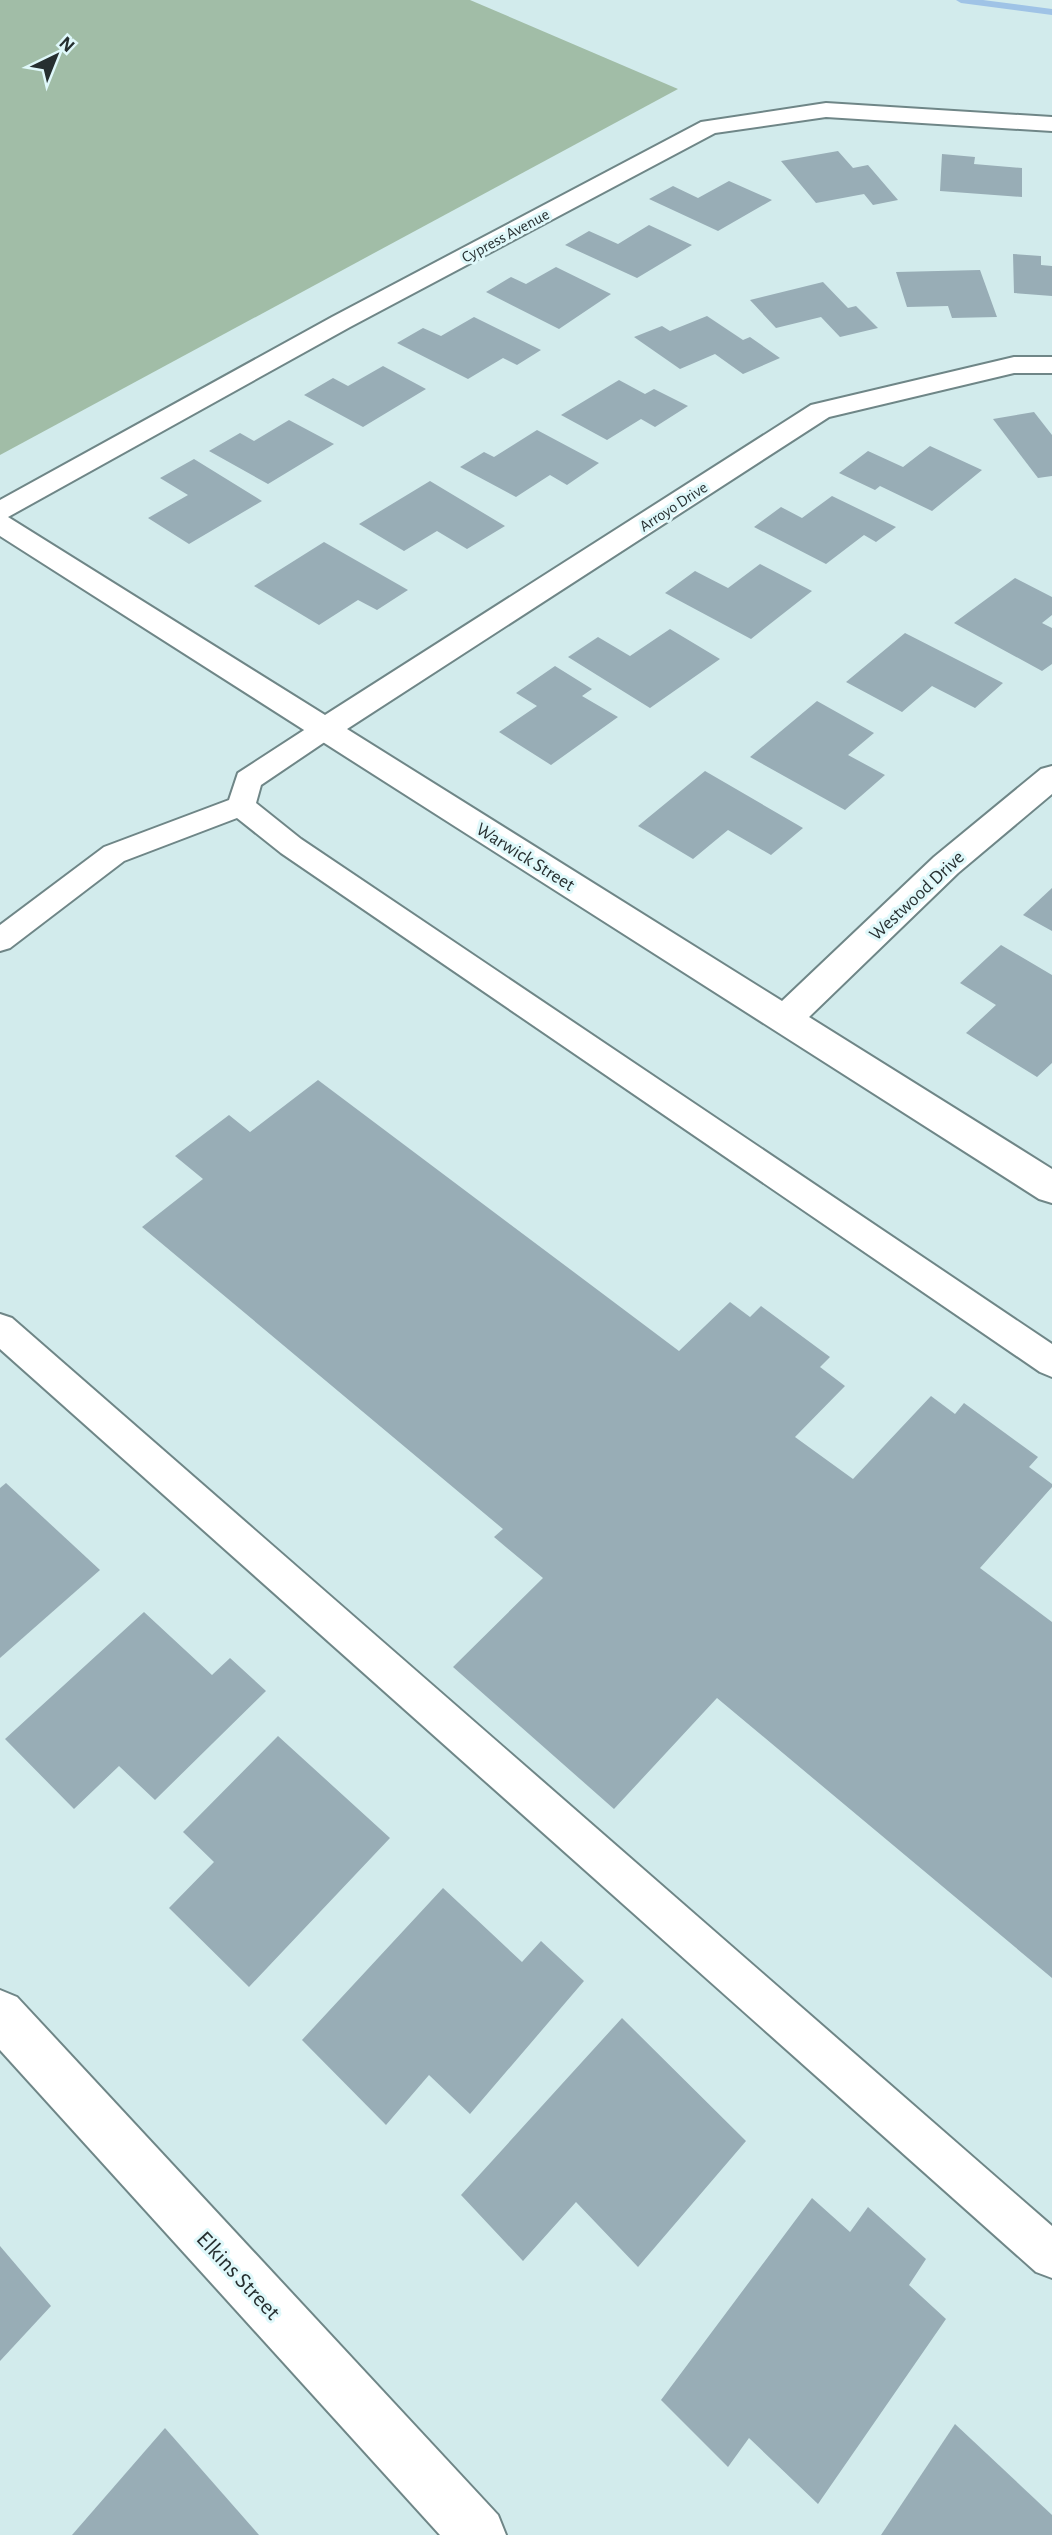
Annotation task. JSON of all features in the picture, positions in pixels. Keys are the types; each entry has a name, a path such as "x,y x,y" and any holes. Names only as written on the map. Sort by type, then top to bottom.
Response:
{"street":[{"name":"Cypress Avenue","path":"0,512 341,321 709,127 826,110 1052,124"},
{"name":"Arroyo Drive","path":"325,729 820,411 1014,365 1052,365"},
{"name":"Warwick Street","path":"0,524 1052,1188"},
{"name":"Westwood Drive","path":"785,1019 946,865 1052,777"},
{"name":"Elkins Street","path":"0,2014 478,2535"}],"lane":[{"path":"241,806 248,780 325,729"},
{"path":"0,940 114,854 241,806"},
{"path":"241,806 291,846 1052,1362"},
{"path":"0,1328 1052,2256"}],"green space":[{"path":"0,0 470,0 678,89 0,455"}],"building":[{"path":"838,151 853,168 868,165 898,200 873,205 864,194 816,203 781,161"},
{"path":"942,154 975,157 974,164 1022,168 1022,197 940,191"},
{"path":"729,181 772,200 718,231 649,199 673,186 698,198"},
{"path":"649,225 692,245 637,278 565,245 589,231 618,244"},
{"path":"1013,254 1041,256 1041,265 1052,266 1052,296 1014,293"},
{"path":"556,267 611,294 559,329 486,292 511,277 526,284"},
{"path":"980,270 997,317 952,318 948,306 907,307 896,272"},
{"path":"823,282 848,308 856,306 878,328 840,337 821,317 776,328 750,300"},
{"path":"707,316 743,340 750,337 780,358 743,374 715,354 680,369 634,337 662,326 670,331"},
{"path":"474,317 541,350 517,365 503,358 468,379 397,343 423,328 441,336"},
{"path":"383,366 426,389 363,427 304,395 333,378 348,386"},
{"path":"619,380 645,394 654,389 688,406 655,427 641,419 607,440 561,415"},
{"path":"1034,412 1052,435 1052,476 1038,478 993,419"},
{"path":"289,420 334,444 268,484 209,451 240,433 254,441"},
{"path":"537,430 599,463 567,485 550,475 516,497 460,467 484,452 494,457"},
{"path":"930,446 982,470 932,511 880,486 875,490 839,473 868,451 903,467"},
{"path":"194,459 262,501 189,544 148,518 188,495 160,478"},
{"path":"430,481 505,526 467,549 437,531 404,551 359,524"},
{"path":"832,496 896,527 876,542 864,535 826,564 754,527 781,507 802,518"},
{"path":"324,542 408,590 377,610 358,600 319,625 254,586"},
{"path":"760,564 812,591 751,639 665,593 695,571 728,588"},
{"path":"1015,578 1052,597 1052,615 1042,623 1052,628 1052,664 1042,671 954,623"},
{"path":"670,629 720,659 650,708 568,657 598,637 630,656"},
{"path":"905,633 1003,683 975,708 932,686 902,712 846,682"},
{"path":"555,666 592,689 582,696 618,717 551,765 499,732 537,706 516,693"},
{"path":"817,701 874,733 848,755 885,775 845,810 750,757"},
{"path":"705,771 803,828 771,855 728,830 693,859 638,826"},
{"path":"1052,888 1052,931 1023,915"},
{"path":"1001,945 1052,975 1052,1063 1037,1077 966,1033 996,1005 960,983"},
{"path":"318,1080 679,1351 730,1302 750,1317 761,1306 830,1357 820,1367 845,1386 795,1437 853,1479 931,1396 955,1414 964,1403 1038,1457 1029,1467 1052,1484 1052,1487 980,1568 1052,1622 1052,1978 717,1698 614,1809 453,1667 543,1578 494,1537 503,1529 142,1227 203,1179 175,1156 229,1115 250,1132"},
{"path":"6,1483 100,1570 0,1658 0,1488"},
{"path":"144,1612 212,1675 230,1658 266,1691 155,1800 119,1766 74,1809 5,1739"},
{"path":"278,1736 390,1838 249,1987 169,1908 214,1862 183,1832"},
{"path":"443,1888 522,1962 541,1941 584,1981 470,2114 429,2075 386,2125 302,2040"},
{"path":"622,2018 746,2141 638,2267 576,2202 523,2261 461,2195"},
{"path":"812,2198 850,2232 868,2207 926,2259 909,2285 946,2319 818,2504 749,2438 728,2467 661,2400"},
{"path":"0,2246 51,2306 0,2361"},
{"path":"955,2424 1052,2515 1052,2535 881,2535"},
{"path":"165,2428 259,2535 72,2535"}],"waterway":[{"path":"961,0 1052,12"}]}
